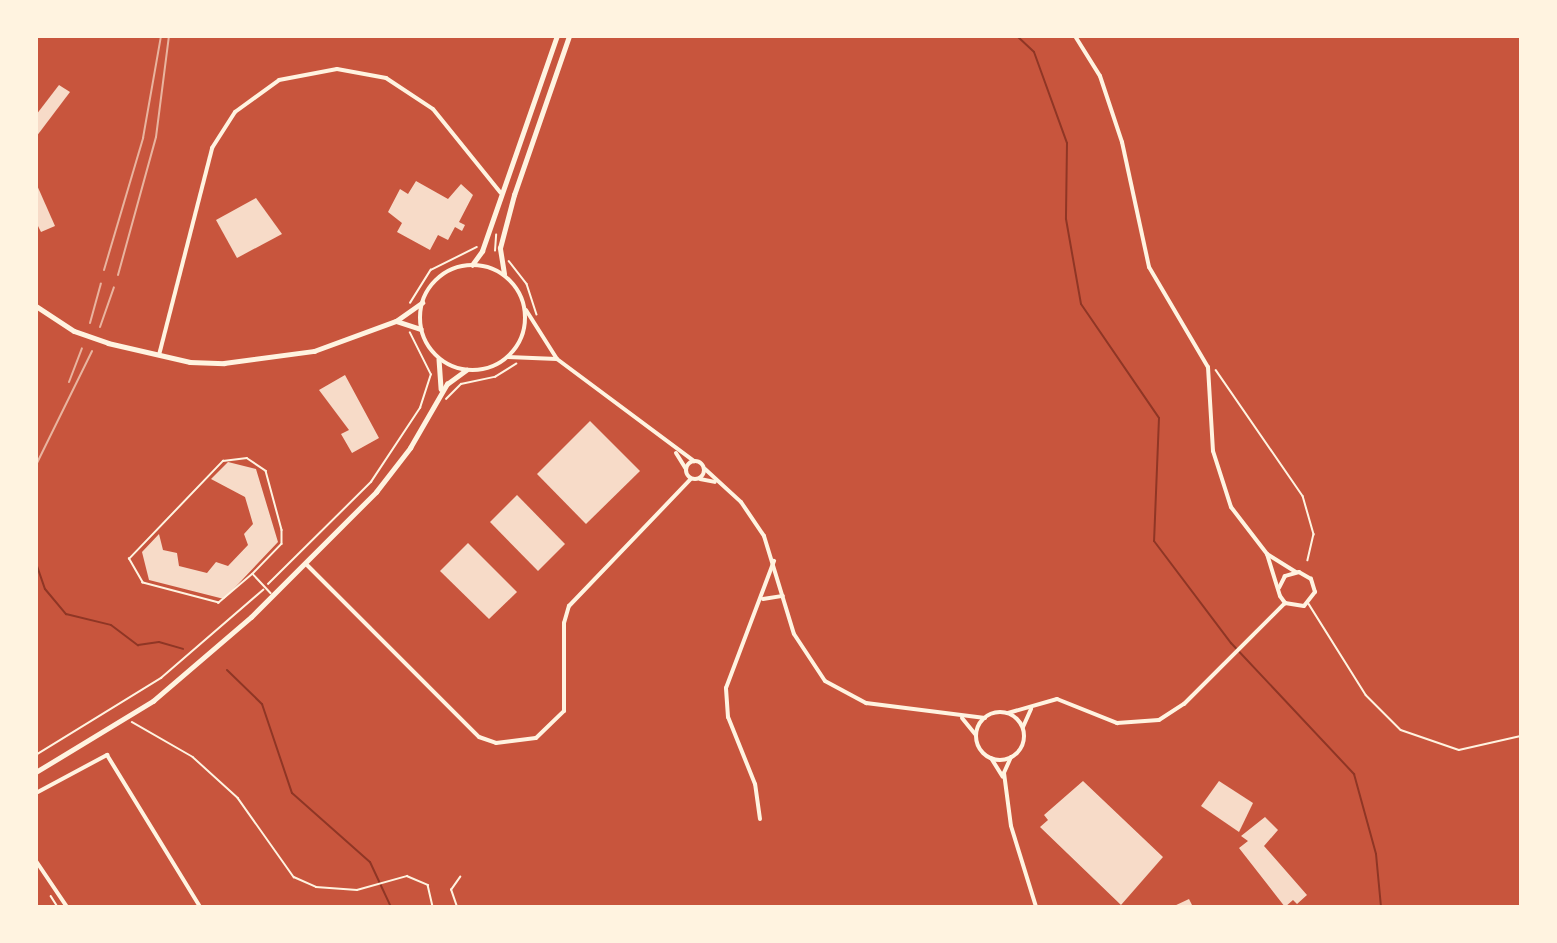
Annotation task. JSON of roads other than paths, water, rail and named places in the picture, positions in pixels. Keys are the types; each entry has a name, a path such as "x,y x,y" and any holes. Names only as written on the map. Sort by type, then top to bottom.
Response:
{"street":[{"path":"472,265 482,251 500,192 557,36"},
{"path":"569,36 514,195 501,248 504,274 520,293 526,310 557,359 674,450 705,469 716,482 741,502 774,560 783,596 805,655 838,691 866,703 985,718 1066,700 1106,719 1135,725 1159,720 1184,704 1285,603"},
{"path":"1075,36 1100,76 1122,142 1149,267 1208,367 1213,451 1221,483 1246,532 1267,554 1313,582 1308,604 1296,608 1285,603 1267,554"},
{"path":"159,356 212,148 235,112 279,80 337,69 387,78 433,109 500,192"},
{"path":"36,306 74,331 108,343 159,356 190,363 273,360 396,321 422,303 440,276 472,265 504,274"},
{"path":"422,303 421,329 440,359 441,392"},
{"path":"440,359 466,370 491,367 508,357 524,333 526,310"},
{"path":"396,321 421,329"},
{"path":"508,357 557,359"},
{"path":"36,772 126,718 196,668 274,596 307,565 394,471 441,392 466,370"},
{"path":"674,450 691,479"},
{"path":"686,469 694,461"},
{"path":"700,478 705,469"},
{"path":"307,565 479,737 513,743 552,728 564,711 564,623 574,598 691,479 700,478 716,482"},
{"path":"760,819 757,794 726,703 733,662 763,599 774,560"},
{"path":"1279,588 1285,576 1296,572"},
{"path":"763,599 783,596"},
{"path":"1004,781 1011,757 1023,744 1023,729 1034,707"},
{"path":"1008,713 1023,729"},
{"path":"960,716 977,736 1004,781 1016,848 1036,907"},
{"path":"977,736 985,718"},
{"path":"36,793 107,755 200,907"},
{"path":"991,757 1011,757"},
{"path":"36,861 67,907"}],"lane":[{"path":"235,455 266,471 282,530 282,544 253,574 219,603 143,584 129,559 209,473 235,455"},
{"path":"253,574 274,596"},
{"path":"1308,604 1366,695 1401,730 1459,750 1485,748 1521,736"}],"waterway":[{"path":"1017,36 1034,52 1067,143 1066,219 1081,304 1159,418 1154,541 1231,643 1354,774 1376,854 1381,907"},
{"path":"37,566 45,589 66,614 111,625 138,645 159,642 183,649"},
{"path":"227,670 262,704 292,793 370,862 391,907"}],"railway":[{"path":"104,270 143,138 161,36"},
{"path":"118,275 156,137 169,36"},
{"path":"90,323 101,283"},
{"path":"100,327 114,287"},
{"path":"69,382 82,348"},
{"path":"36,465 92,351"}]}
